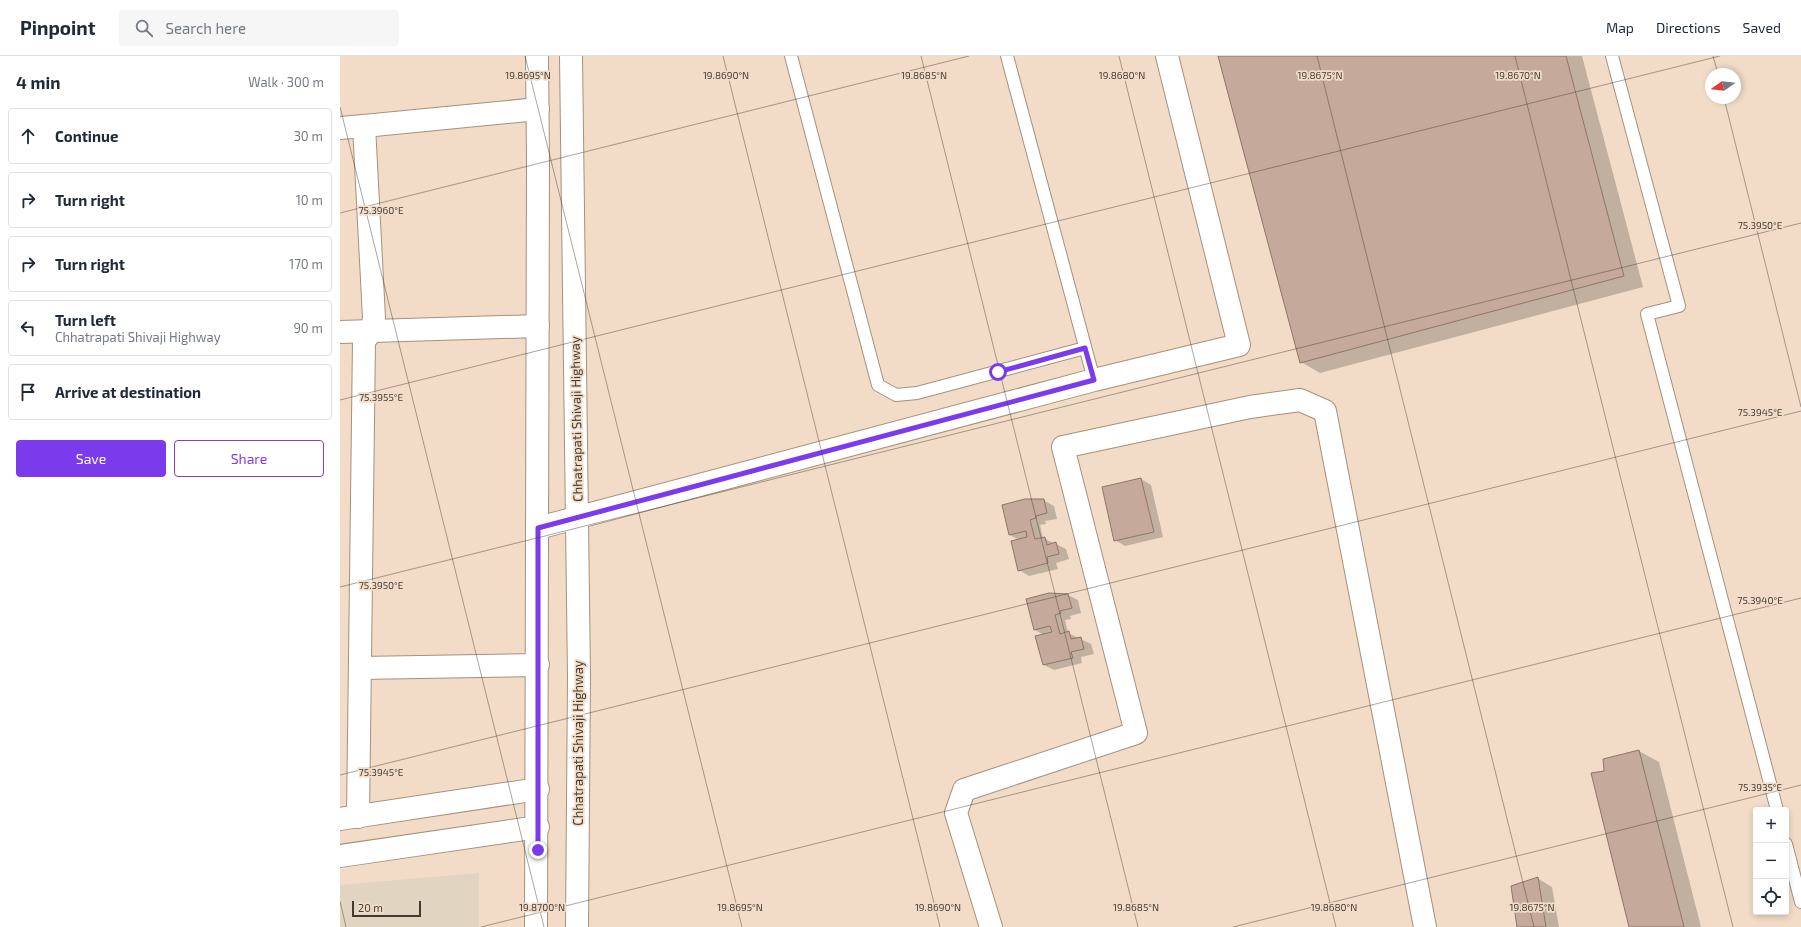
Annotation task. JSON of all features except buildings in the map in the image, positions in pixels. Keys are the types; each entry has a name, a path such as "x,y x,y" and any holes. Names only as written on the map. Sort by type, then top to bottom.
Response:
{"street":[{"path":"536,927 538,827 537,56"},
{"name":"Chhatrapati Shivaji Highway","path":"571,56 579,678 577,927"},
{"path":"538,528 1094,380 1239,345 1167,56"},
{"path":"340,128 538,109"},
{"path":"364,126 374,318 372,331 364,341 360,668 349,818 538,789"},
{"path":"340,332 538,326"},
{"path":"992,927 956,813 964,790 1136,733 1063,447 1250,407 1300,400 1326,411 1425,927"},
{"path":"360,668 538,665"},
{"path":"340,856 538,827"}],"lane":[{"path":"791,56 878,385 896,395 917,393 1085,348"},
{"path":"1007,56 1094,380"},
{"path":"1612,56 1680,306 1648,314 1776,807"},
{"path":"1789,856 1801,902"}],"shaded area":[{"path":"479,873 479,927 340,927 340,885"}],"route":[{"path":"538,850 538,528 1094,380 1085,348 998,372"}]}
